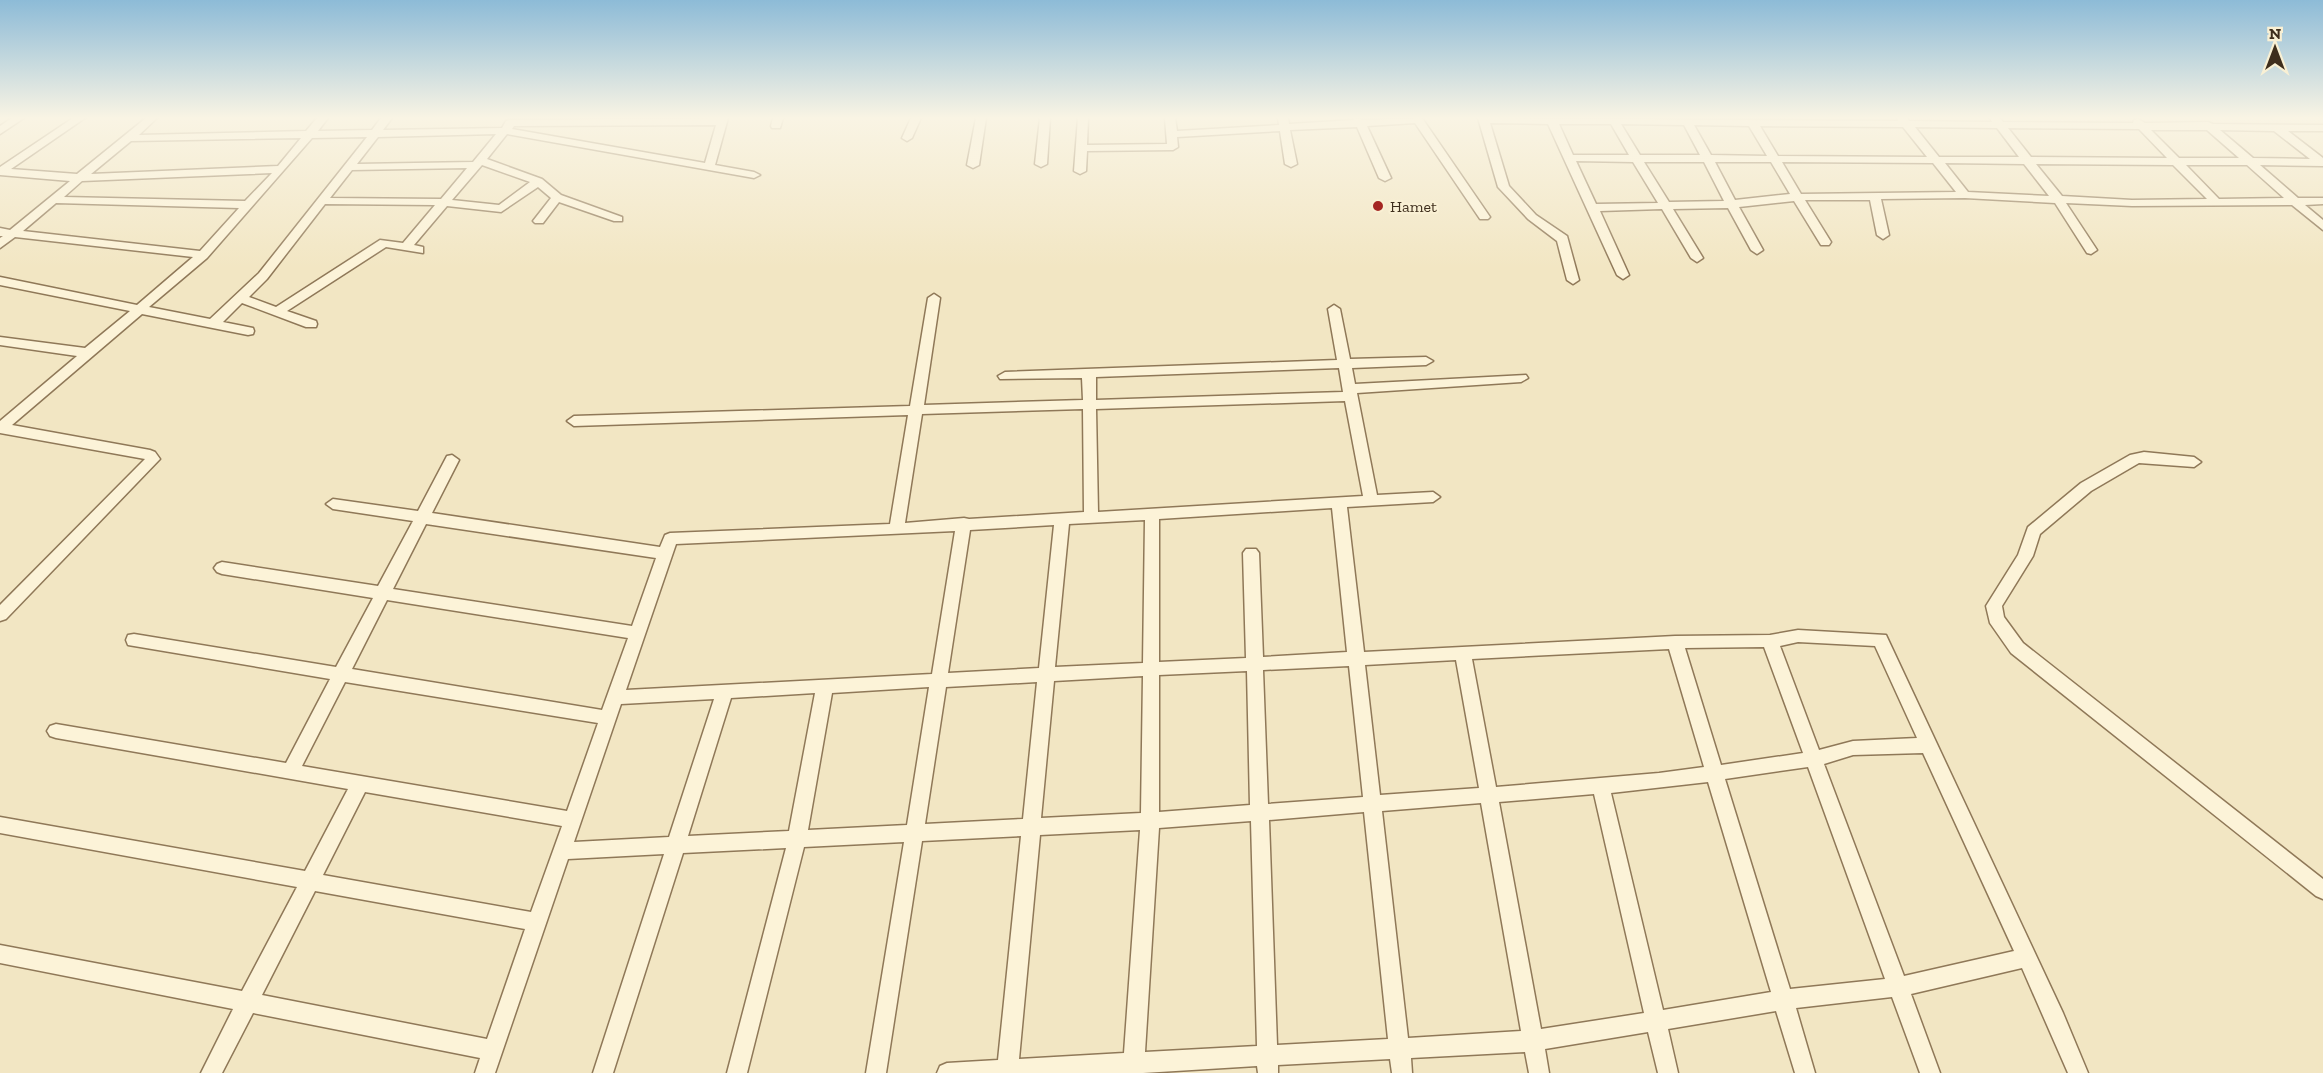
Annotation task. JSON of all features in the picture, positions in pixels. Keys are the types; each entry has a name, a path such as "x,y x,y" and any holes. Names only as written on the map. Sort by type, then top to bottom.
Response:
{"street":[{"path":"0,243 14,234 93,168"},
{"path":"213,324 263,276 347,168"},
{"path":"406,247 472,168"},
{"path":"493,168 538,181 557,197 618,219"},
{"path":"714,168 754,176"},
{"path":"1380,168 1385,178"},
{"path":"1451,168 1484,217"},
{"path":"1498,168 1504,187 1532,217 1563,239 1573,280"},
{"path":"1574,168 1623,275"},
{"path":"1642,168 1697,258"},
{"path":"1712,168 1757,250"},
{"path":"1780,168 1825,242"},
{"path":"1943,168 1965,195"},
{"path":"2034,168 2091,249"},
{"path":"2181,168 2216,202"},
{"path":"2258,168 2323,226"},
{"path":"0,172 81,178 281,169"},
{"path":"0,615 153,459 150,455 0,428 203,255 281,169"},
{"path":"322,201 444,202 501,209 538,181"},
{"path":"1592,208 1731,204 1798,197 1965,195 2132,202 2323,201"},
{"path":"1875,196 1883,235"},
{"path":"539,220 557,197"},
{"path":"53,200 249,205"},
{"path":"0,232 203,255"},
{"path":"278,312 384,243 419,250"},
{"path":"0,281 248,331"},
{"path":"240,298 311,324"},
{"path":"897,529 934,298"},
{"path":"1334,309 1371,501"},
{"path":"1,343 88,353"},
{"path":"1005,376 1426,361"},
{"path":"1089,373 1091,516"},
{"path":"574,421 1089,405 1350,393 1521,378"},
{"path":"2194,462 2144,457 2135,459 2077,493 2033,531 2025,556 1994,606 1996,619 2017,648 2323,890"},
{"path":"290,772 452,460"},
{"path":"485,1073 670,539 897,529 964,523 1433,497"},
{"path":"1339,502 1402,1073"},
{"path":"333,504 665,554"},
{"path":"1133,1068 1150,821 1152,513"},
{"path":"1007,1071 1062,518"},
{"path":"876,1073 964,523"},
{"path":"1251,553 1268,1064"},
{"path":"222,568 638,633"},
{"path":"615,698 1675,642 1770,641 1798,636 1880,640 2027,957 2078,1073"},
{"path":"134,640 608,718"},
{"path":"1770,641 1930,1073"},
{"path":"1675,642 1805,1073"},
{"path":"1463,653 1539,1073"},
{"path":"737,1073 797,839 825,686"},
{"path":"603,1073 725,692"},
{"path":"56,731 573,820"},
{"path":"562,850 1150,821 1489,795 1659,781 1815,759 1853,748 1928,745"},
{"path":"212,1073 360,784"},
{"path":"1601,786 1668,1073"},
{"path":"0,825 537,922"},
{"path":"0,954 493,1050"},
{"path":"947,1073 1268,1064 1399,1048 1533,1041 1783,1000 1898,987 2027,957"}],"place":[{"name":"Hamet","path":"1378,206"}]}
